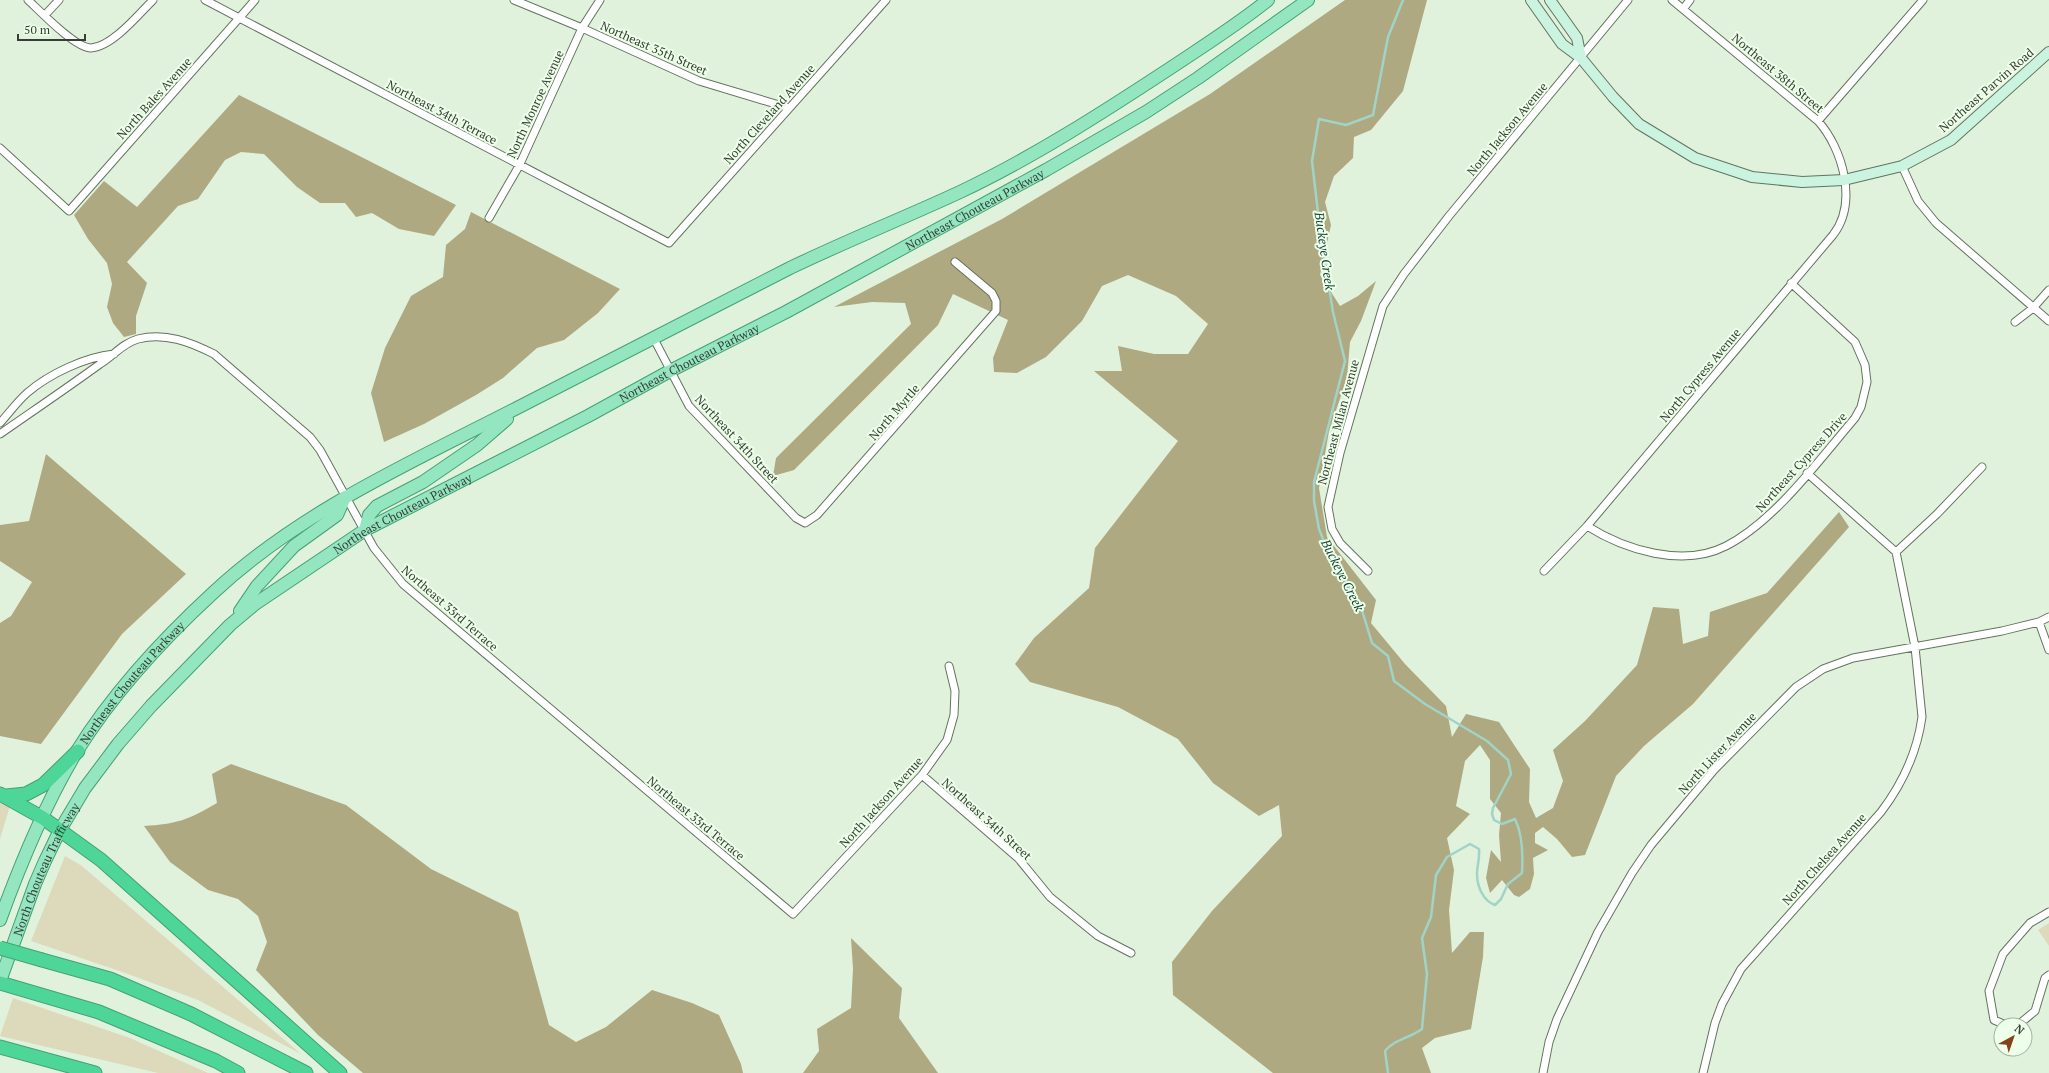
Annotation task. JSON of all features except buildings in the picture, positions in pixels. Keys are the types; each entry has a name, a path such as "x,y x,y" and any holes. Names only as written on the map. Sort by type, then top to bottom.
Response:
{"highway":[{"path":"3,795 26,794 43,785 78,751"},
{"path":"3,795 43,818 107,866 340,1073"},
{"path":"0,948 110,979 191,1014 306,1073"},
{"path":"0,982 99,1012 216,1061 238,1073"},
{"path":"0,1047 19,1054 94,1073"},
{"path":"0,1055 19,1054"}],"main road":[{"name":"Northeast Chouteau Parkway","path":"78,751 114,701 159,646 215,590 265,549 345,497 410,462 792,268 963,190 1026,157 1148,83 1268,0"},
{"name":"Northeast Chouteau Parkway","path":"103,763 151,706 230,625 276,588 365,530 581,420 670,371 786,312 912,245 1113,131 1198,78 1308,0"},
{"name":"Northeast Parvin Road","path":"1532,0 1562,44 1581,58 1613,97 1639,124 1695,158 1752,177 1802,182 1844,180 1902,166 1951,140 2049,52"},
{"name":"Northeast Parvin Road","path":"1550,0 1576,38 1581,58"},
{"path":"365,530 369,515 377,506 423,482 477,445 519,407"},
{"path":"230,625 256,586 294,546 337,515 345,497"},
{"name":"North Chouteau Trafficway","path":"0,920 17,871 78,751"},
{"name":"North Chouteau Trafficway","path":"0,982 35,884 60,830 85,788 103,763"}],"street":[{"path":"28,0 79,44 90,48 102,45 115,37 153,0"},
{"path":"45,15 59,0"},
{"name":"Northeast 34th Terrace","path":"204,0 519,166 669,243"},
{"name":"North Bales Avenue","path":"1,150 70,211 255,0"},
{"name":"Northeast 35th Street","path":"514,0 582,28 699,81 789,108"},
{"name":"North Monroe Avenue","path":"490,218 519,166 582,28 600,0"},
{"name":"North Cleveland Avenue","path":"669,243 886,0"},
{"name":"North Jackson Avenue","path":"1404,274 1452,213 1628,0"},
{"name":"Northeast 38th Street","path":"1672,0 1818,121 1837,148 1844,180"},
{"path":"1683,9 1690,0"},
{"path":"1818,121 1923,0"},
{"path":"1902,166 1918,201 1930,217 2049,322"},
{"name":"North Cypress Avenue","path":"1544,571 1587,526 1841,224 1846,205 1844,180"},
{"name":"North Myrtle","path":"805,522 817,515 996,311 996,301 992,294 955,262"},
{"name":"Northeast Milan Avenue","path":"1368,571 1340,543 1332,529 1328,507 1340,453 1383,306 1404,274"},
{"name":"Northeast Cypress Drive","path":"1587,526 1617,542 1650,552 1681,555 1704,552 1724,547 1767,518 1855,418 1861,407 1867,382 1865,365 1855,342 1791,283"},
{"path":"2015,322 2033,308 2049,290"},
{"name":"Northeast 33rd Terrace","path":"0,434 114,354 123,346 137,339 156,336 175,338 195,344 214,354 310,437 320,450 374,548 403,584 793,914"},
{"name":"Northeast 34th Street","path":"654,339 690,406 796,518 805,522"},
{"name":"Northeast 33rd Terrace","path":"0,423 27,393 63,369 101,355 114,354"},
{"path":"1807,473 1896,552 1937,514 1982,467"},
{"name":"North Chelsea Avenue","path":"1703,1073 1715,1023 1722,1004 1741,969 1881,812 1903,780 1917,744 1922,717 1916,647 1896,552"},
{"name":"North Lister Avenue","path":"1543,1073 1549,1042 1557,1019 1598,932 1614,902 1651,845 1714,770 1784,698 1809,678 1828,667 1853,658 2002,631 2039,622 2049,617"},
{"path":"2039,622 2049,650"},
{"name":"North Jackson Avenue","path":"793,914 922,775 947,740 954,715 955,691 949,666"},
{"name":"Northeast 34th Street","path":"922,775 1018,858 1050,897 1098,936 1130,953"},
{"path":"1993,1017 1989,991 2003,954 2030,923 2049,912"},
{"path":"2028,1017 2035,1011 2045,978 2049,975"}],"shaded area":[{"path":"1345,0 1427,0 1403,91 1371,130 1354,137 1353,158 1334,176 1325,202 1331,225 1320,275 1340,306 1358,296 1376,281 1361,321 1350,342 1347,378 1329,431 1319,488 1327,537 1376,600 1371,623 1405,664 1446,706 1452,737 1466,714 1499,722 1530,769 1529,802 1536,818 1553,808 1563,781 1553,750 1585,721 1637,665 1653,607 1679,609 1683,644 1708,636 1710,612 1767,593 1839,512 1849,527 1693,704 1644,746 1616,776 1585,855 1572,857 1557,839 1543,827 1535,833 1535,843 1548,850 1533,858 1534,874 1530,889 1519,897 1514,895 1502,880 1490,893 1486,878 1491,850 1501,862 1499,835 1501,813 1490,799 1490,760 1480,745 1465,761 1456,806 1470,814 1447,838 1454,870 1449,910 1452,953 1470,932 1484,932 1483,957 1471,1029 1435,1038 1422,1048 1431,1073 1273,1073 1173,995 1172,962 1212,911 1282,836 1279,805 1259,816 1213,783 1178,739 1118,707 1030,682 1015,664 1034,638 1089,588 1095,548 1178,441 1094,371 1122,371 1118,346 1154,354 1188,354 1208,324 1176,296 1128,275 1102,286 1082,321 1046,357 1017,373 994,372 993,358 1008,320 953,294 938,325 794,470 773,476 776,458 911,324 905,303 872,302 834,307 1002,219 1210,94"},
{"path":"239,95 456,205 434,236 399,229 372,213 356,217 345,203 320,203 297,187 264,154 241,152 225,160 198,199 178,206 127,262 147,283 136,316 136,334 124,337 113,323 107,307 112,284 107,263 88,239 74,215 104,181 137,207"},
{"path":"471,212 620,289 598,313 564,340 537,348 503,378 476,395 424,424 384,442 371,393 385,348 411,296 443,277 446,245 465,229"},
{"path":"46,454 186,574 122,634 41,744 0,736 0,623 11,616 32,582 0,561 0,525 29,521"},
{"path":"231,764 346,805 431,869 518,912 549,1025 576,1042 606,1027 652,990 692,1003 719,1015 741,1064 743,1073 363,1073 318,1035 256,970 267,942 258,916 238,899 208,890 170,862 144,826 165,824 182,820 217,803 212,774"},
{"path":"0,803 10,806 0,839"},
{"path":"65,856 82,866 301,1054 198,1000 31,941"},
{"path":"2049,923 2049,946 2038,930"},
{"path":"851,938 902,988 899,1018 938,1073 803,1073 819,1051 817,1029 851,1008 853,969"},
{"path":"13,998 130,1038 208,1073 158,1073 0,1036"}],"waterway":[{"name":"Buckeye Creek","path":"1388,1073 1385,1051 1397,1041 1422,1029 1427,974 1422,938 1431,917 1436,875 1447,857 1470,844 1479,849 1477,874 1478,883 1484,897 1495,905 1501,899 1508,884 1522,873 1522,846 1520,832 1515,819 1502,824 1494,820 1492,814 1493,808 1511,774 1508,760 1487,741 1425,704 1394,681 1388,656 1372,643 1361,607 1325,544 1319,529 1314,501 1314,482 1345,361 1333,312 1320,230 1312,161 1319,119 1346,125 1373,115 1388,37 1403,0"}]}
